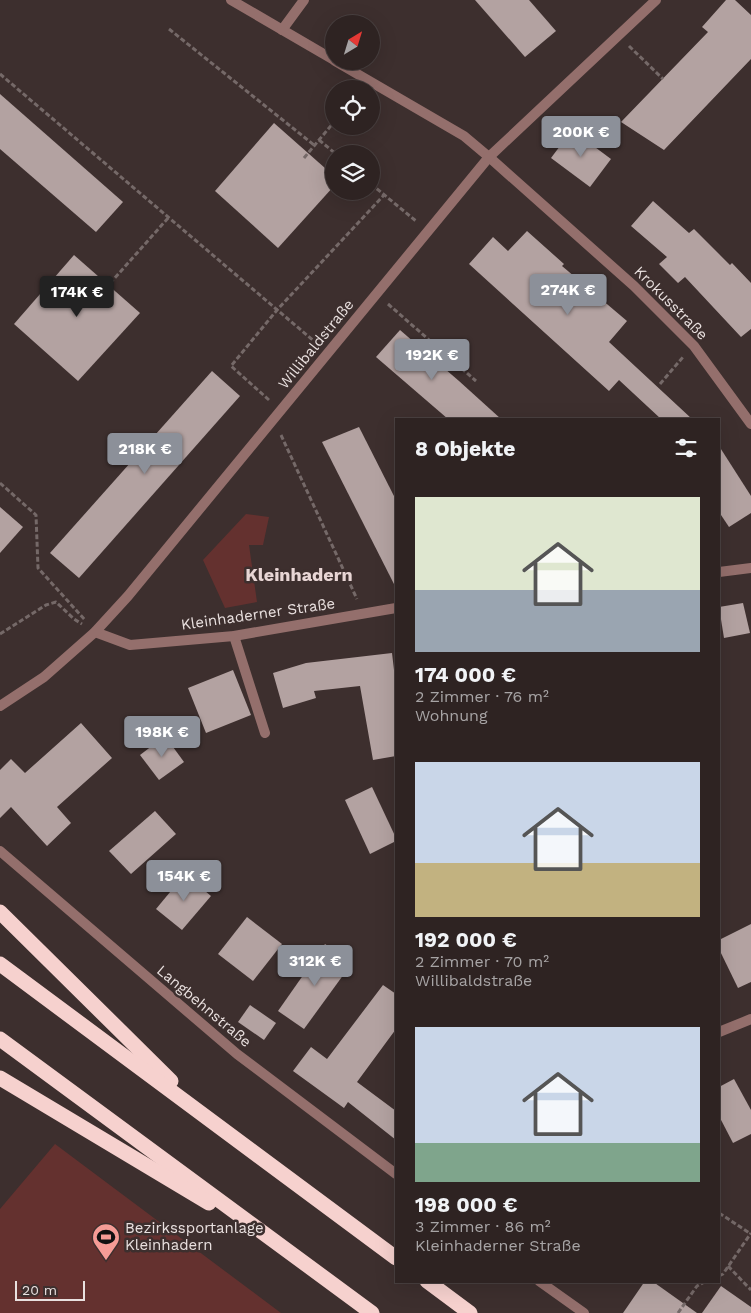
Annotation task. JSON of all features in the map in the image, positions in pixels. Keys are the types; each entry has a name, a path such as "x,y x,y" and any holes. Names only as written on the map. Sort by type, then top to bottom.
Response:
{"highway":[{"path":"0,912 209,1119"},
{"path":"0,964 395,1257"},
{"path":"0,1039 372,1313"},
{"path":"0,1078 284,1248"},
{"path":"430,1283 470,1313"}],"street":[{"name":"Krokusstraße","path":"231,0 325,55"},
{"path":"282,30 304,0"},
{"name":"Willibaldstraße","path":"0,706 44,677 95,632 128,596 489,157 656,0"},
{"name":"Krokusstraße","path":"350,70 464,136 489,157 634,286 694,346 751,424"},
{"path":"720,572 751,568"},
{"name":"Kleinhaderner Straße","path":"95,632 130,645 234,636 395,608"},
{"path":"234,636 265,733"},
{"name":"Langbehnstraße","path":"0,852 237,1054 395,1173"},
{"path":"720,1032 751,1019"},
{"path":"542,1283 584,1313"}],"path":[{"path":"169,29 314,146"},
{"path":"618,36 663,79"},
{"path":"0,74 328,353"},
{"path":"304,158 325,133"},
{"path":"319,140 325,145"},
{"path":"380,192 428,232"},
{"path":"281,410 230,366 277,310 384,195"},
{"path":"105,289 169,217"},
{"path":"376,294 476,382"},
{"path":"660,384 694,346"},
{"path":"274,419 364,614"},
{"path":"0,483 36,515 38,568 95,632"},
{"path":"0,634 46,604 56,602 74,619"},
{"path":"720,1214 751,1233 723,1274 720,1276"},
{"path":"728,1266 751,1290"},
{"path":"678,1313 697,1286 702,1283"}],"shaded area":[{"path":"246,514 269,517 263,545 249,545 257,602 225,608 203,560"},
{"name":"Bezirkssportanlage Kleinhadern","path":"55,1144 281,1313 0,1313 0,1209"}],"building":[{"path":"475,0 529,0 556,31 525,57"},
{"path":"726,0 735,0 751,15 751,59 664,150 621,122 708,32 702,27"},
{"path":"0,94 123,202 96,232 0,149"},
{"path":"274,123 325,168 325,196 278,248 215,191"},
{"path":"572,130 611,159 590,187 551,158"},
{"path":"653,201 689,233 694,229 751,283 751,329 741,337 685,277 678,283 659,264 667,257 631,226"},
{"path":"527,231 564,264 562,266 627,321 609,342 691,418 660,418 619,380 609,391 469,264 493,237 508,251"},
{"path":"74,255 140,313 78,381 14,324"},
{"path":"400,330 500,418 447,418 376,357"},
{"path":"212,371 240,396 79,578 50,553"},
{"path":"359,427 395,498 395,586 322,442"},
{"path":"720,448 751,496 751,513 729,527 720,514"},
{"path":"0,507 23,527 0,553"},
{"path":"743,603 750,633 724,638 720,607"},
{"path":"392,653 395,678 395,756 373,760 360,686 314,691 316,698 283,708 273,673 306,663"},
{"path":"233,670 251,715 206,733 188,688"},
{"path":"81,723 112,758 57,807 71,823 47,846 11,807 0,818 0,770 11,759 25,773"},
{"path":"165,736 184,762 159,780 140,755"},
{"path":"372,787 395,836 395,842 370,854 345,800"},
{"path":"155,811 176,834 131,874 109,851"},
{"path":"185,874 211,896 182,930 156,909"},
{"path":"247,917 282,944 253,981 218,954"},
{"path":"751,924 751,982 738,988 720,951 720,940"},
{"path":"325,944 352,963 304,1029 278,1011"},
{"path":"383,985 395,993 395,1030 357,1082 395,1110 395,1139 348,1102 344,1108 293,1071 311,1047 327,1059"},
{"path":"250,1005 276,1023 264,1040 238,1022"},
{"path":"734,1079 751,1110 751,1134 733,1143 720,1118 720,1086"},
{"path":"644,1283 655,1283 697,1313 623,1313"},
{"path":"721,1286 751,1307 751,1313 702,1313"}],"place":[{"name":"Bezirkssportanlage Kleinhadern","path":"106,1261"}],"district":[{"name":"Kleinhadern","path":"299,574"}]}
